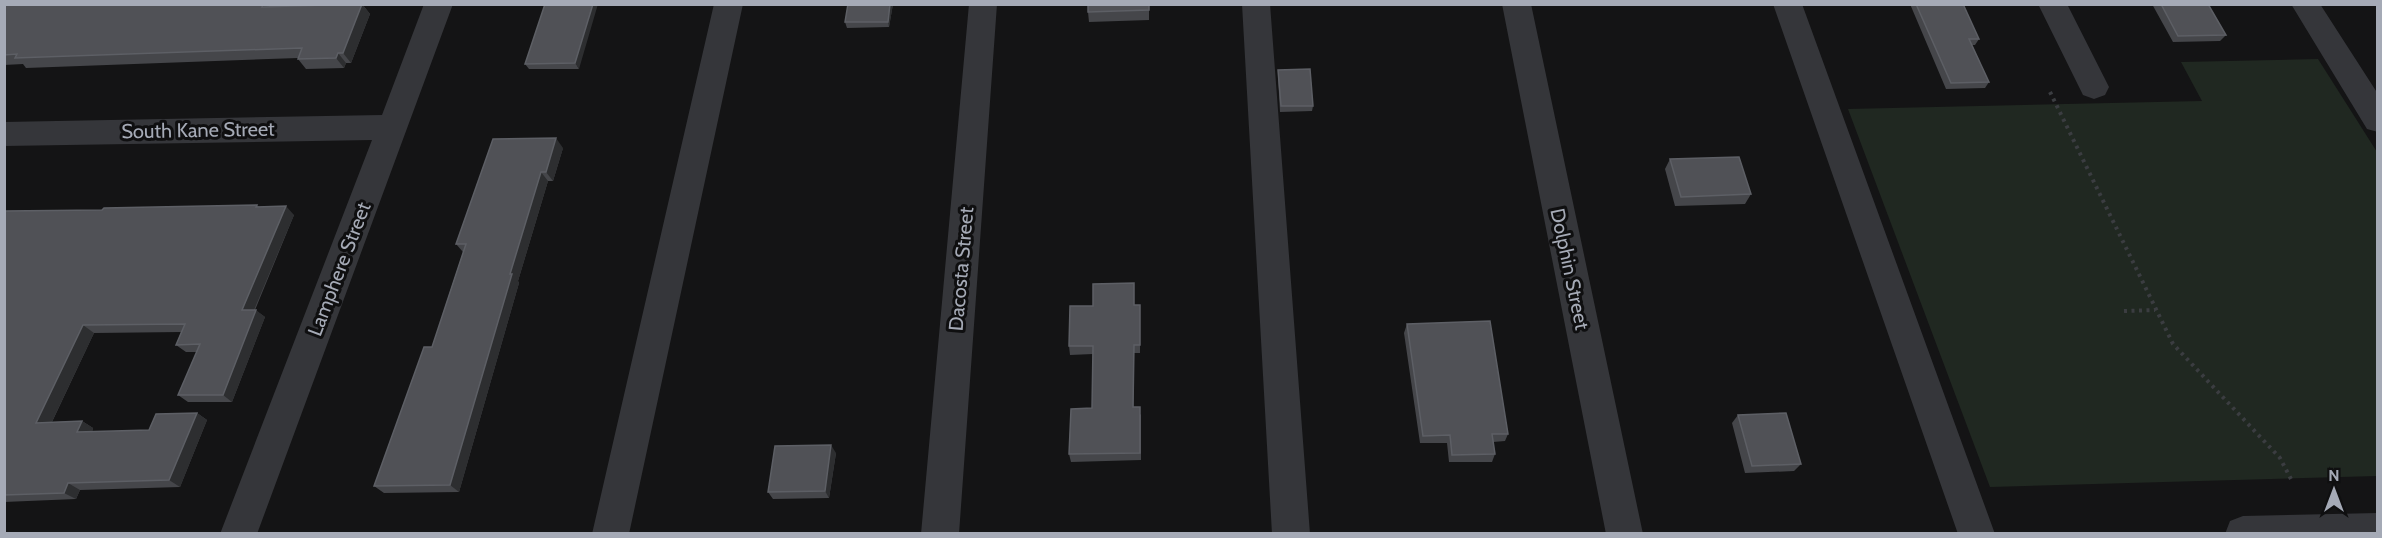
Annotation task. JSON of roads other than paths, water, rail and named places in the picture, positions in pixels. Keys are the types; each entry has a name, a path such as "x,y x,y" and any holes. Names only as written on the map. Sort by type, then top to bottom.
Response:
{"street":[{"name":"Lamphere Street","path":"238,534 440,4"},
{"path":"609,534 729,4"},
{"name":"Dacosta Street","path":"940,534 983,4"},
{"path":"1256,4 1292,534"},
{"name":"Dolphin Street","path":"1516,4 1625,534"},
{"path":"1787,4 1977,534"},
{"path":"2052,4 2094,87"},
{"path":"2305,4 2378,120"},
{"name":"South Kane Street","path":"4,134 392,127"},
{"path":"2243,534 2378,531"}]}
